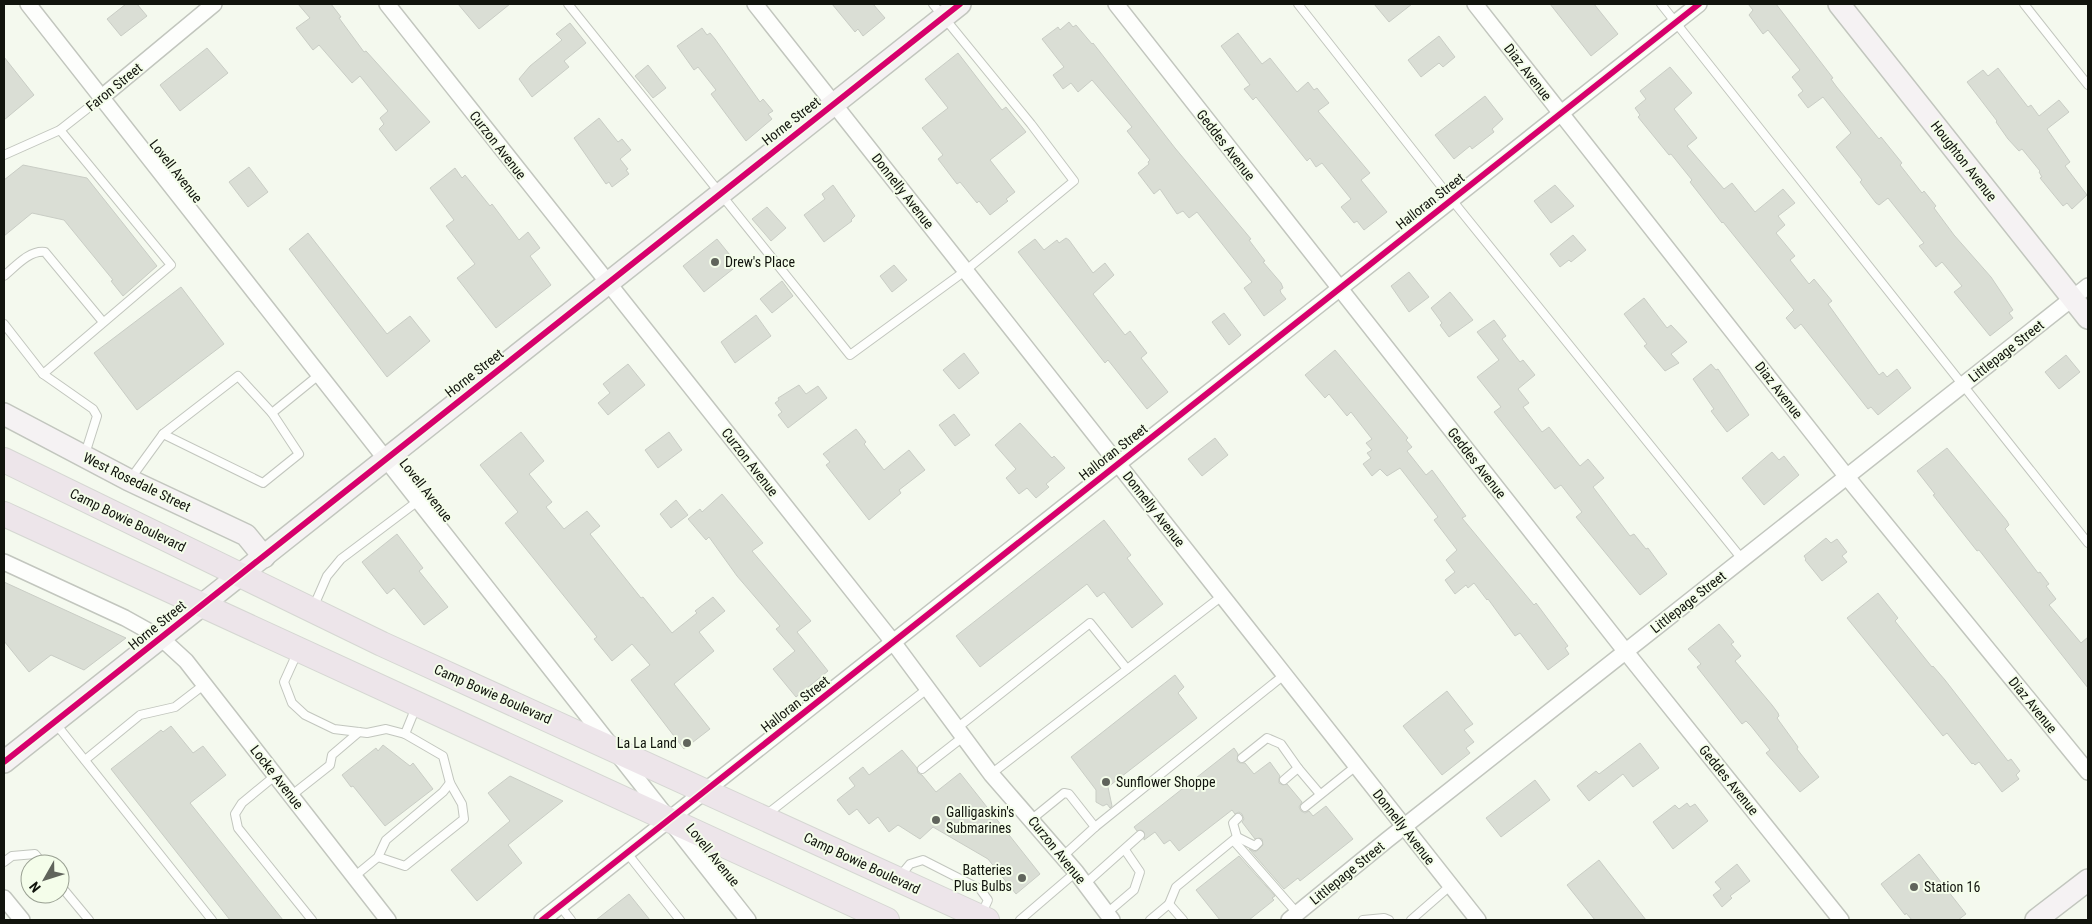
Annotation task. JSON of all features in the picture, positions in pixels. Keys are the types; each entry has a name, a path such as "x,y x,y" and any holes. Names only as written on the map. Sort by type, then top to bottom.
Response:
{"main road":[{"name":"Camp Bowie Boulevard","path":"4,460 382,644 983,919"},
{"path":"4,514 418,704 876,918"}],"street":[{"name":"Lovell Avenue","path":"28,4 748,920"},
{"name":"Faron Street","path":"102,97 214,4"},
{"name":"Curzon Avenue","path":"387,4 893,642 991,774 1032,819 1110,917"},
{"name":"Donnelly Avenue","path":"755,4 1478,920"},
{"name":"Horne Street","path":"4,762 834,104 938,10 960,4"},
{"name":"Geddes Avenue","path":"1116,4 1626,652 1841,920"},
{"name":"Diaz Avenue","path":"1475,4 1847,477 2088,772"},
{"name":"Halloran Street","path":"542,920 1699,4"},
{"name":"Houghton Avenue","path":"1840,4 2080,292 2088,318"},
{"name":"Littlepage Street","path":"1293,917 2080,292"},
{"name":"West Rosedale Street","path":"4,414 129,480 246,535 264,557"},
{"name":"Locke Avenue","path":"4,562 126,618 161,638 186,661 388,920"},
{"path":"2036,920 2088,880"},
{"path":"4,898 22,920"}],"lane":[{"path":"568,4 850,355 965,271 1074,181 1031,124 938,10"},
{"path":"1298,4 1452,200 1742,559"},
{"path":"1662,4 2088,543"},
{"path":"2024,4 2088,85"},
{"name":"Faron Street","path":"4,155 60,130 102,97"},
{"path":"43,374 170,265 60,130"},
{"path":"4,276 27,257 38,251 45,252 103,322"},
{"path":"4,324 43,374 93,409 98,416 84,456"},
{"path":"272,413 320,374"},
{"path":"129,480 163,434 238,376 272,413 299,454 263,483 163,434"},
{"path":"312,609 327,576 341,559 418,501"},
{"path":"991,774 1222,596"},
{"path":"922,769 960,732 1090,623 1127,669"},
{"path":"298,649 284,682 292,703 305,715 334,729 367,733 386,729 405,734 443,756 450,783 462,804 464,819 405,866 378,858"},
{"path":"1062,857 1095,827 1284,675"},
{"path":"85,760 140,715 175,707 205,684"},
{"path":"762,818 928,689"},
{"path":"405,734 418,704"},
{"path":"55,723 212,920"},
{"path":"292,795 330,765 332,755 358,732"},
{"path":"1242,758 1267,738 1281,744 1320,794"},
{"path":"1305,807 1356,766"},
{"path":"1284,780 1298,768"},
{"path":"276,775 242,803 235,814 238,828 312,920"},
{"path":"355,876 378,858 386,840 443,792 450,783"},
{"path":"1032,819 1064,793 1068,794 1095,827"},
{"path":"1238,818 1233,823 1235,839 1293,917"},
{"path":"1020,920 1080,878 1125,850 1140,835"},
{"path":"1235,839 1255,846 1258,843"},
{"path":"1150,920 1169,904 1176,887 1235,839"},
{"path":"1110,917 1134,890 1140,872 1125,850"},
{"path":"627,853 680,920"},
{"path":"4,862 12,856 20,855"},
{"path":"1411,920 1450,886"},
{"path":"70,897 90,920"},
{"path":"1169,904 1182,920"},
{"path":"560,906 571,920"},
{"path":"1364,920 1384,918 1389,920"}],"building":[{"path":"126,4 137,4 147,16 121,36 107,19"},
{"path":"298,4 331,4 364,52 366,51 430,122 396,151 379,129 384,124 380,118 388,111 360,76 352,83 319,45 313,50 296,28 310,18"},
{"path":"458,4 510,4 479,29"},
{"path":"832,4 873,4 885,18 863,36 858,29 855,32"},
{"path":"1374,4 1412,4 1389,22"},
{"path":"1550,4 1594,4 1618,34 1591,56"},
{"path":"1748,4 1776,4 1833,78 1831,79 1836,86 1879,139 1881,137 1902,163 1900,165 1922,193 1924,191 1936,206 1934,208 1954,235 1991,277 2013,310 2009,313 2013,318 1990,336 1954,292 1962,286 1942,262 1936,267 1919,246 1924,243 1888,198 1879,205 1876,203 1860,182 1862,180 1836,147 1851,133 1823,97 1808,108 1798,95 1803,91 1792,77 1800,70 1768,30 1763,34 1749,15 1753,10"},
{"path":"1069,22 1073,27 1076,25 1093,43 1175,148 1251,239 1249,240 1265,261 1263,262 1281,283 1283,288 1280,290 1286,299 1264,316 1244,288 1252,282 1197,212 1189,218 1183,211 1177,214 1160,189 1154,194 1138,173 1149,164 1150,160 1127,131 1132,127 1092,80 1078,92 1071,83 1063,89 1053,75 1064,67 1042,39 1058,27 1060,30"},
{"path":"570,23 586,43 564,61 569,67 532,97 519,79 530,66 562,40 556,34"},
{"path":"702,28 707,35 710,33 715,39 760,102 763,99 773,111 768,114 772,119 746,141 711,94 716,90 698,67 694,70 677,46"},
{"path":"1238,33 1262,64 1270,58 1297,92 1308,82 1314,90 1317,88 1329,103 1318,111 1370,173 1361,180 1387,212 1364,230 1357,221 1354,223 1341,207 1351,199 1322,163 1316,167 1310,158 1307,161 1256,97 1253,100 1244,89 1250,85 1221,46"},
{"path":"1439,36 1455,57 1443,67 1439,63 1421,77 1408,60"},
{"path":"207,48 228,73 180,111 160,85"},
{"path":"958,53 1002,110 1006,107 1026,132 990,160 1015,192 1006,199 1008,201 990,215 979,201 977,203 960,182 957,184 938,159 943,155 922,128 948,108 925,79"},
{"path":"4,57 34,95 4,120"},
{"path":"648,65 666,88 653,98 635,76"},
{"path":"1670,67 1692,93 1674,109 1697,138 1687,146 1724,189 1732,183 1755,212 1783,189 1795,203 1778,216 1785,225 1776,233 1795,256 1790,260 1809,284 1814,279 1832,301 1828,304 1879,375 1883,372 1887,377 1897,369 1911,388 1878,415 1871,407 1868,409 1801,324 1795,329 1786,318 1794,310 1722,223 1671,154 1669,155 1638,117 1640,115 1635,108 1646,99 1640,91"},
{"path":"1998,68 2028,107 2031,105 2039,116 2059,100 2069,112 2047,129 2070,162 2065,166 2087,195 2072,209 2067,203 2063,206 2058,200 2040,178 2042,177 2040,171 2022,149 2019,151 2008,139 1997,121 1967,82 1983,70 1988,76"},
{"path":"1485,96 1503,119 1492,129 1494,132 1472,149 1470,146 1454,159 1435,135"},
{"path":"599,118 618,142 622,139 631,150 620,159 628,169 626,170 629,174 612,187 609,182 606,184 574,138"},
{"path":"23,165 87,178 157,266 123,296 111,281 113,280 64,220 32,213 4,236 4,180"},
{"path":"249,167 268,192 248,207 229,182"},
{"path":"455,168 462,178 465,175 490,206 492,204 519,240 528,232 540,248 530,256 551,285 496,328 457,278 475,264 446,226 454,220 430,188"},
{"path":"833,185 855,216 852,221 824,242 804,215 825,199 822,194"},
{"path":"1555,185 1574,206 1551,223 1534,201"},
{"path":"767,207 786,228 771,241 752,219"},
{"path":"308,233 387,334 410,316 430,341 387,377 289,249"},
{"path":"1573,235 1586,250 1571,262 1569,260 1560,267 1550,254"},
{"path":"1066,238 1093,273 1105,263 1114,275 1093,294 1125,335 1130,331 1147,353 1141,358 1168,392 1147,409 1108,360 1105,363 1018,252 1035,239 1044,250 1057,240 1059,243"},
{"name":"Drew's Place","path":"717,239 738,265 704,292 683,266"},
{"path":"894,265 907,280 892,292 880,276"},
{"path":"1409,272 1429,297 1409,312 1391,286"},
{"path":"782,281 793,296 772,313 760,299"},
{"path":"181,287 224,344 137,410 94,353"},
{"path":"1450,292 1473,320 1449,337 1431,308"},
{"path":"1644,298 1667,328 1671,325 1687,342 1671,354 1679,363 1665,371 1644,346 1647,344 1624,314"},
{"path":"1224,313 1241,335 1229,345 1212,322"},
{"path":"756,315 771,336 735,363 721,342"},
{"path":"1494,320 1506,336 1502,339 1520,362 1523,360 1535,375 1518,389 1529,403 1523,407 1542,432 1549,427 1580,466 1588,459 1604,478 1593,487 1630,536 1634,534 1646,549 1648,548 1667,574 1640,595 1576,517 1582,512 1561,485 1555,489 1494,412 1501,407 1477,377 1499,360 1477,332"},
{"path":"1335,350 1408,438 1406,440 1412,447 1407,451 1426,475 1432,470 1466,516 1462,518 1534,605 1536,603 1568,646 1565,648 1569,654 1548,670 1520,633 1515,636 1474,583 1468,588 1466,585 1455,594 1445,580 1455,572 1446,560 1457,550 1434,520 1438,517 1400,468 1387,476 1380,469 1372,476 1363,464 1371,458 1367,453 1372,450 1366,443 1372,439 1351,412 1347,416 1329,394 1325,398 1305,375"},
{"path":"964,353 979,373 959,389 943,370"},
{"path":"2066,355 2080,372 2059,389 2045,372"},
{"path":"628,364 645,385 608,415 598,403 610,393 603,384"},
{"path":"1711,364 1716,370 1718,369 1749,415 1727,432 1711,411 1714,409 1693,379"},
{"path":"799,385 806,394 818,386 827,398 788,428 778,415 782,412 775,403 779,400 778,398"},
{"path":"954,414 970,435 955,446 939,425"},
{"path":"1020,423 1052,458 1054,456 1065,468 1046,484 1049,487 1036,498 1027,488 1019,494 1006,478 1016,469 995,445"},
{"path":"856,429 866,442 864,444 884,470 909,450 925,470 899,490 901,493 869,520 826,465 830,462 823,454"},
{"path":"521,432 544,461 529,474 552,502 546,507 564,529 587,511 600,526 590,534 641,598 643,597 672,633 713,597 725,611 699,632 714,651 674,684 710,729 684,749 631,680 650,665 632,644 612,661 594,639 597,637 505,523 518,512 480,465"},
{"path":"669,432 682,450 658,468 645,450"},
{"path":"1215,438 1228,455 1202,476 1188,459"},
{"path":"1947,448 2007,521 2009,525 2005,529 2038,573 2040,572 2049,584 2046,586 2056,599 2049,605 2081,643 2088,637 2088,688 1979,550 1977,551 1947,513 1917,471"},
{"path":"1772,452 1779,460 1784,456 1799,475 1764,505 1742,478"},
{"path":"722,494 763,543 752,551 811,621 797,632 828,671 796,697 773,669 795,651 776,629 780,626 737,576 709,537 706,540 688,519 700,509 702,512"},
{"path":"676,500 688,515 671,528 660,514"},
{"path":"1104,520 1131,555 1127,558 1163,604 1132,628 1104,592 1097,597 1087,584 980,667 956,636"},
{"path":"397,534 423,568 419,571 448,607 424,625 394,588 387,594 362,562"},
{"path":"1826,538 1831,543 1837,539 1847,552 1842,556 1847,562 1822,581 1805,560 1804,556"},
{"path":"4,582 126,638 84,670 51,655 29,672 4,641"},
{"path":"1878,593 1898,618 1895,621 1932,667 1945,680 2008,761 2011,759 2020,771 2016,775 2019,779 2002,792 1979,762 1975,765 1972,764 1947,733 1943,736 1847,618"},
{"path":"1719,624 1734,642 1731,644 1741,656 1735,661 1778,713 1779,716 1777,718 1798,747 1797,749 1819,777 1800,792 1766,753 1770,750 1751,726 1746,721 1742,724 1697,667 1701,664 1688,649"},
{"path":"1175,675 1184,687 1178,693 1197,718 1108,787 1112,806 1110,808 1107,804 1103,806 1096,802 1096,790 1071,757"},
{"path":"1447,691 1473,724 1464,730 1474,742 1466,748 1470,753 1442,775 1403,726"},
{"path":"171,726 193,753 203,746 226,775 190,803 283,920 230,920 111,769 161,730 163,732"},
{"path":"1640,743 1659,768 1633,787 1623,774 1589,801 1577,786 1596,771 1599,774"},
{"path":"383,745 410,766 413,763 433,789 385,826 342,775 376,748 378,751"},
{"path":"1234,748 1238,754 1237,761 1245,763 1254,774 1270,762 1280,776 1279,783 1287,784 1302,802 1299,807 1301,811 1305,813 1309,811 1313,816 1326,806 1353,839 1300,881 1298,878 1284,889 1249,849 1255,852 1258,850 1263,845 1262,839 1255,839 1242,822 1244,819 1239,812 1235,814 1232,810 1179,851 1170,840 1164,844 1155,832 1144,840 1144,832 1141,830 1137,831 1134,827"},
{"path":"902,750 917,768 918,773 922,775 936,792 960,773 1040,874 1016,894 988,859 933,827 920,839 898,825 889,832 878,817 869,824 857,809 849,815 837,800 855,786 849,778 863,767 869,775"},
{"path":"510,776 563,801 508,845 522,863 477,901 451,870 510,821 488,793"},
{"path":"1535,780 1550,800 1501,837 1486,818"},
{"path":"1687,803 1690,807 1695,804 1708,821 1673,849 1653,822 1675,805 1679,809"},
{"name":"Station 16","path":"1919,854 1966,914 1958,920 1912,920 1906,913 1905,915 1881,884"},
{"path":"1239,856 1275,896 1272,898 1274,900 1249,920 1220,920 1196,890"},
{"path":"1599,860 1646,920 1595,920 1567,885"},
{"path":"1737,864 1750,881 1730,896 1732,898 1722,907 1713,895 1721,889 1715,882"},
{"path":"629,894 650,920 596,920"}],"cycle path":[{"path":"4,762 960,4"},
{"path":"542,920 1699,4"}],"place":[{"name":"Drew's Place","path":"715,262"},
{"name":"La La Land","path":"687,743"},
{"name":"Sunflower Shoppe","path":"1106,782"},
{"name":"Galligaskin's Submarines","path":"936,820"},
{"name":"Batteries Plus Bulbs","path":"1022,878"},
{"name":"Station 16","path":"1914,887"}]}
